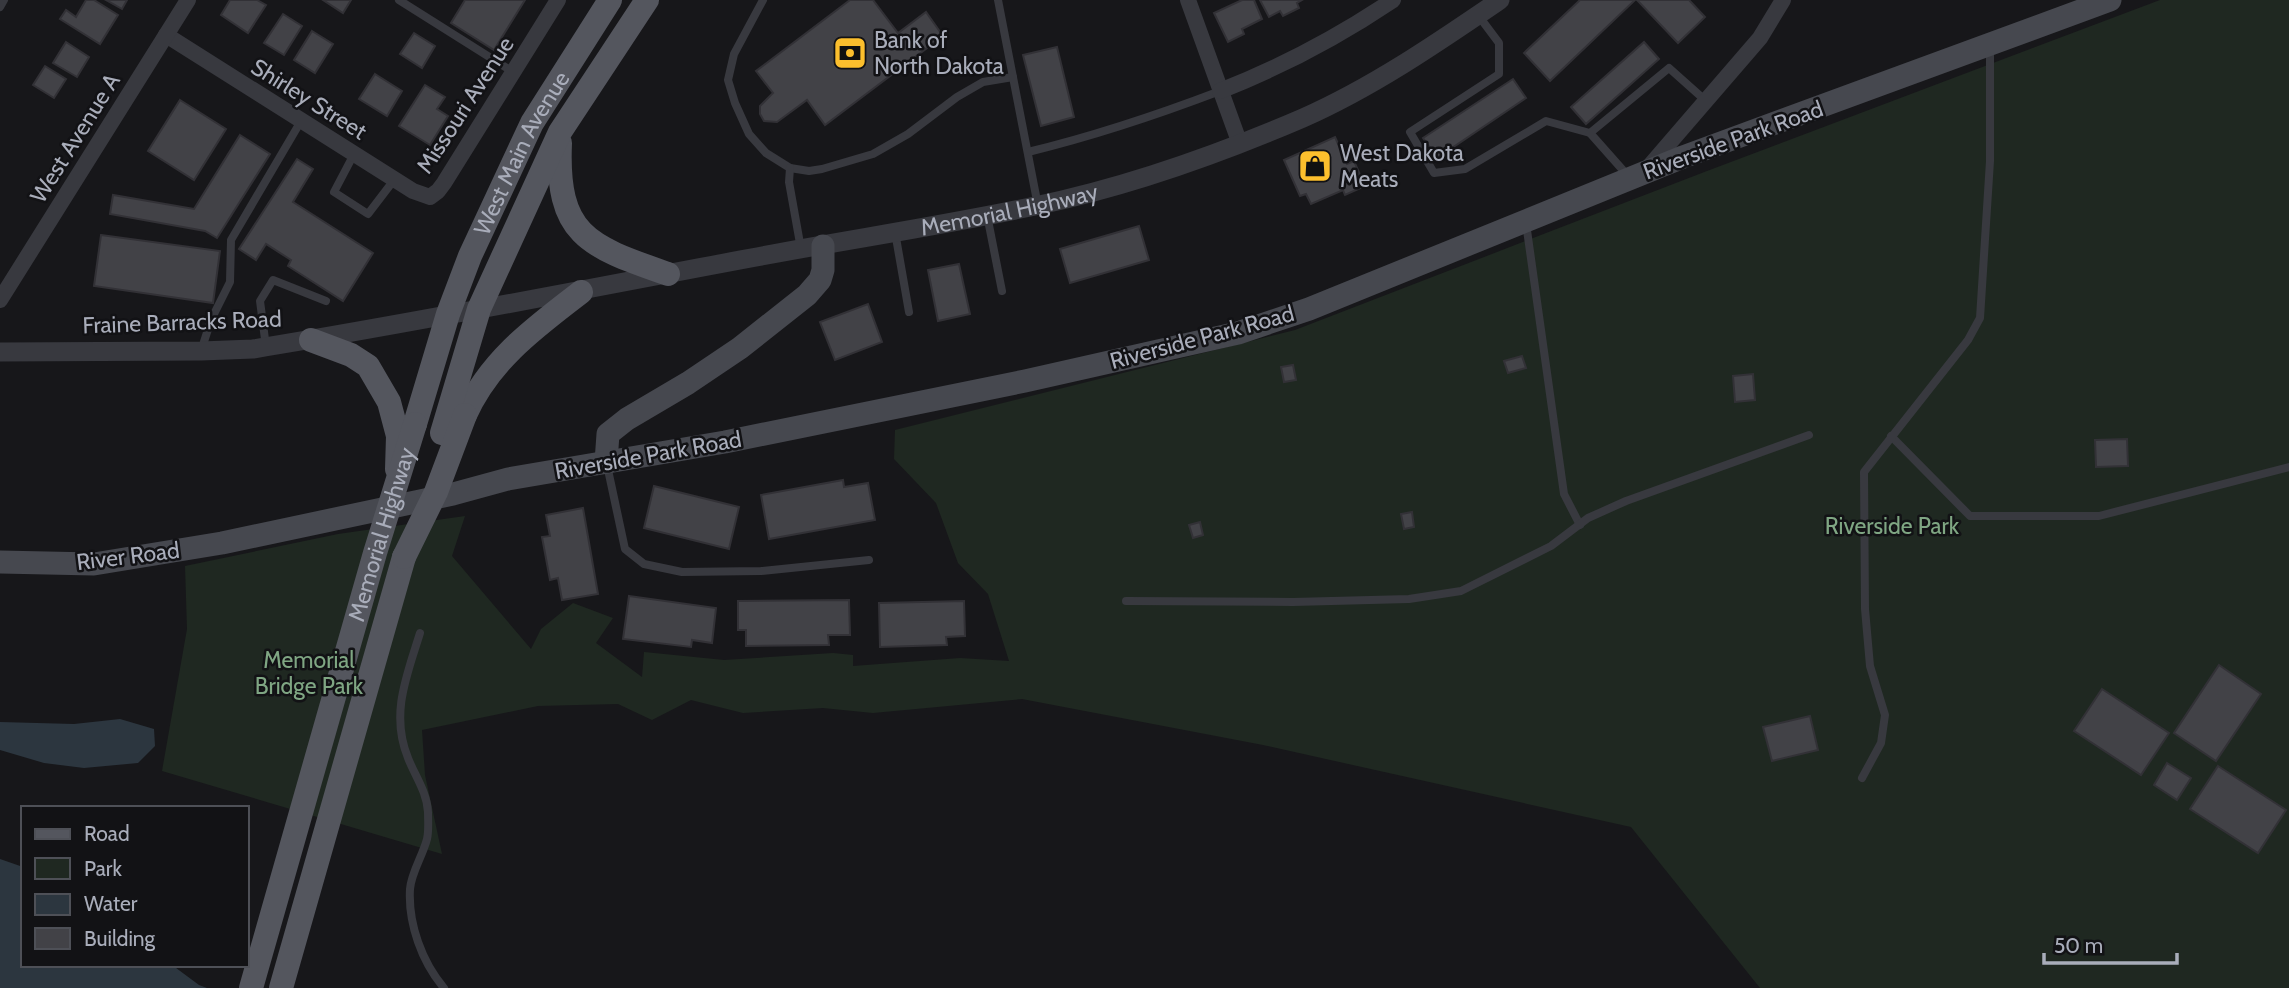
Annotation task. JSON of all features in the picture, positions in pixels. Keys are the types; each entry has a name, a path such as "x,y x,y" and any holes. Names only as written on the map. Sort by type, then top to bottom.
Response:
{"main road":[{"name":"West Main Avenue","path":"448,314 470,256 532,123 610,0"},
{"name":"West Main Avenue","path":"479,309 560,132 647,0"},
{"name":"Riverside Park Road","path":"255,537 453,494 508,479 725,442 1025,381 1238,333 1308,309 1636,176 2110,0"},
{"path":"560,132 559,175 563,201 571,219 593,242 607,251 668,274"},
{"path":"606,462 608,433 740,348 807,295 820,280 823,270 812,247"},
{"path":"404,557 436,492 465,415 486,377 514,345 580,292"},
{"name":"Memorial Highway","path":"281,988 404,557 479,309"},
{"name":"Memorial Highway","path":"251,988 448,314"},
{"path":"311,340 351,355 368,366 389,402 398,436 396,487"},
{"name":"River Road","path":"0,562 93,564 255,537"}],"street":[{"name":"West Avenue A","path":"0,300 188,0"},
{"name":"Missouri Avenue","path":"430,197 438,191 558,0"},
{"path":"1188,0 1240,144"},
{"path":"1220,91 1266,73 1349,30 1393,0"},
{"name":"Memorial Highway","path":"448,314 580,292 1038,206 1142,178 1240,144 1306,116 1368,84 1500,0"},
{"path":"1636,176 1760,38 1783,0"},
{"name":"Shirley Street","path":"166,35 394,180 422,196 430,197"},
{"name":"Fraine Barracks Road","path":"0,352 201,351 266,346 448,314"}],"lane":[{"path":"0,7 5,0"},
{"path":"399,0 513,72"},
{"path":"763,0 734,54 728,80 749,134 766,153 790,168 809,171 822,169 873,154 908,134 957,97 983,82 1013,76"},
{"path":"998,0 1038,206"},
{"path":"1478,15 1499,43 1499,74 1410,132 1434,173 1465,169 1546,121 1590,133 1636,176"},
{"path":"1862,778 1881,743 1885,715 1870,666 1865,609 1864,472 1968,340 1980,318 1990,161 1990,45"},
{"path":"1590,133 1669,68 1706,101"},
{"path":"1028,152 1135,122 1220,91"},
{"path":"201,351 211,320 230,282 230,240 301,120"},
{"path":"354,154 334,192 368,214 394,180"},
{"path":"790,168 789,182 812,247"},
{"path":"987,215 1002,291"},
{"path":"1526,220 1564,494 1580,525"},
{"path":"895,232 909,312"},
{"path":"266,346 260,301 273,280 326,301"},
{"path":"1126,601 1293,602 1409,599 1461,590 1551,546 1588,518 1626,501 1809,435"},
{"path":"1891,436 1970,516 2099,516 2289,467"},
{"path":"606,462 625,549 644,564 682,572 761,571 869,560"},
{"path":"420,634 401,691 400,721 407,756 421,785 428,809 428,837 410,888 415,935 433,975 444,988"}],"green space":[{"name":"Riverside Park","path":"2160,0 2289,0 2289,988 1760,988 1631,827 1263,745 1022,699 873,713 823,708 743,713 691,700 652,720 618,704 538,706 422,730 425,775 442,854 162,771 187,629 185,566 338,534 465,516 452,556 531,649 541,629 573,603 613,618 596,643 642,677 644,652 724,660 833,653 853,655 853,666 960,658 1009,661 988,594 958,563 936,503 894,459 895,430 1295,330"}],"water":[{"path":"120,719 154,729 155,746 138,763 84,768 44,763 0,750 0,722 74,724"},
{"path":"0,859 21,866 21,967 175,967 207,988 0,988"}],"building":[{"path":"86,0 94,0 118,15 100,44 60,19 66,10 76,17"},
{"path":"106,0 127,0 122,9"},
{"path":"230,0 257,0 266,5 248,33 221,15"},
{"path":"323,0 351,0 343,13"},
{"path":"465,0 525,0 494,50 451,23"},
{"name":"Bank of North Dakota","path":"850,0 873,0 898,33 926,12 943,36 825,125 807,100 777,122 764,121 760,106 773,93 756,71"},
{"path":"1242,0 1254,0 1262,19 1242,29 1244,34 1228,42 1214,13"},
{"path":"1260,0 1302,0 1297,3 1299,8 1283,16 1280,11 1269,17"},
{"path":"1580,0 1635,0 1550,81 1524,53"},
{"path":"1637,0 1689,0 1705,17 1678,43"},
{"path":"283,14 302,26 284,55 264,43"},
{"path":"312,31 333,44 315,73 294,60"},
{"path":"414,33 435,46 422,68 400,54"},
{"path":"66,42 89,57 77,77 53,63"},
{"path":"1644,42 1659,59 1586,124 1571,107"},
{"path":"1057,47 1074,117 1041,126 1023,55"},
{"path":"45,66 66,79 54,98 33,85"},
{"path":"375,74 402,91 387,116 359,99"},
{"path":"1513,79 1526,98 1437,158 1423,138"},
{"path":"425,85 445,97 437,109 448,116 430,145 399,126"},
{"path":"180,100 226,129 194,180 148,151"},
{"path":"240,135 270,154 217,238 205,231 110,214 113,195 194,209"},
{"path":"1335,137 1347,164 1354,161 1365,186 1345,195 1343,190 1311,204 1306,194 1300,196 1284,160"},
{"path":"297,159 313,169 293,202 373,253 343,301 288,266 291,260 266,244 256,260 239,249"},
{"path":"1139,226 1149,260 1070,283 1060,249"},
{"path":"101,235 220,251 213,303 94,286"},
{"path":"959,264 970,314 938,321 928,270"},
{"path":"868,304 882,342 835,360 820,322"},
{"path":"1522,356 1526,368 1508,373 1504,361"},
{"path":"1293,365 1296,380 1284,382 1281,367"},
{"path":"1753,374 1755,400 1735,402 1733,376"},
{"path":"2127,439 2128,466 2096,467 2095,440"},
{"path":"843,480 844,487 868,483 875,520 769,539 761,495"},
{"path":"654,486 739,507 729,549 644,528"},
{"path":"583,508 598,594 562,600 558,578 550,580 542,537 550,536 546,515"},
{"path":"1412,512 1414,527 1404,529 1401,514"},
{"path":"1200,522 1203,535 1193,538 1189,525"},
{"path":"629,596 716,608 712,643 692,640 691,647 623,639"},
{"path":"849,600 850,635 828,635 829,645 746,646 746,630 738,630 738,601"},
{"path":"964,601 965,636 946,637 947,645 880,647 879,603"},
{"path":"2219,665 2261,694 2216,761 2174,733"},
{"path":"2102,689 2169,733 2141,775 2074,731"},
{"path":"1810,716 1818,750 1772,761 1763,727"},
{"path":"2167,763 2191,778 2177,800 2154,785"},
{"path":"2218,766 2286,810 2258,853 2190,809"}],"place":[{"name":"Bank of North Dakota","path":"850,53"},
{"name":"West Dakota Meats","path":"1315,166"}],"park label":[{"name":"Memorial Bridge Park","path":"309,673"}]}
